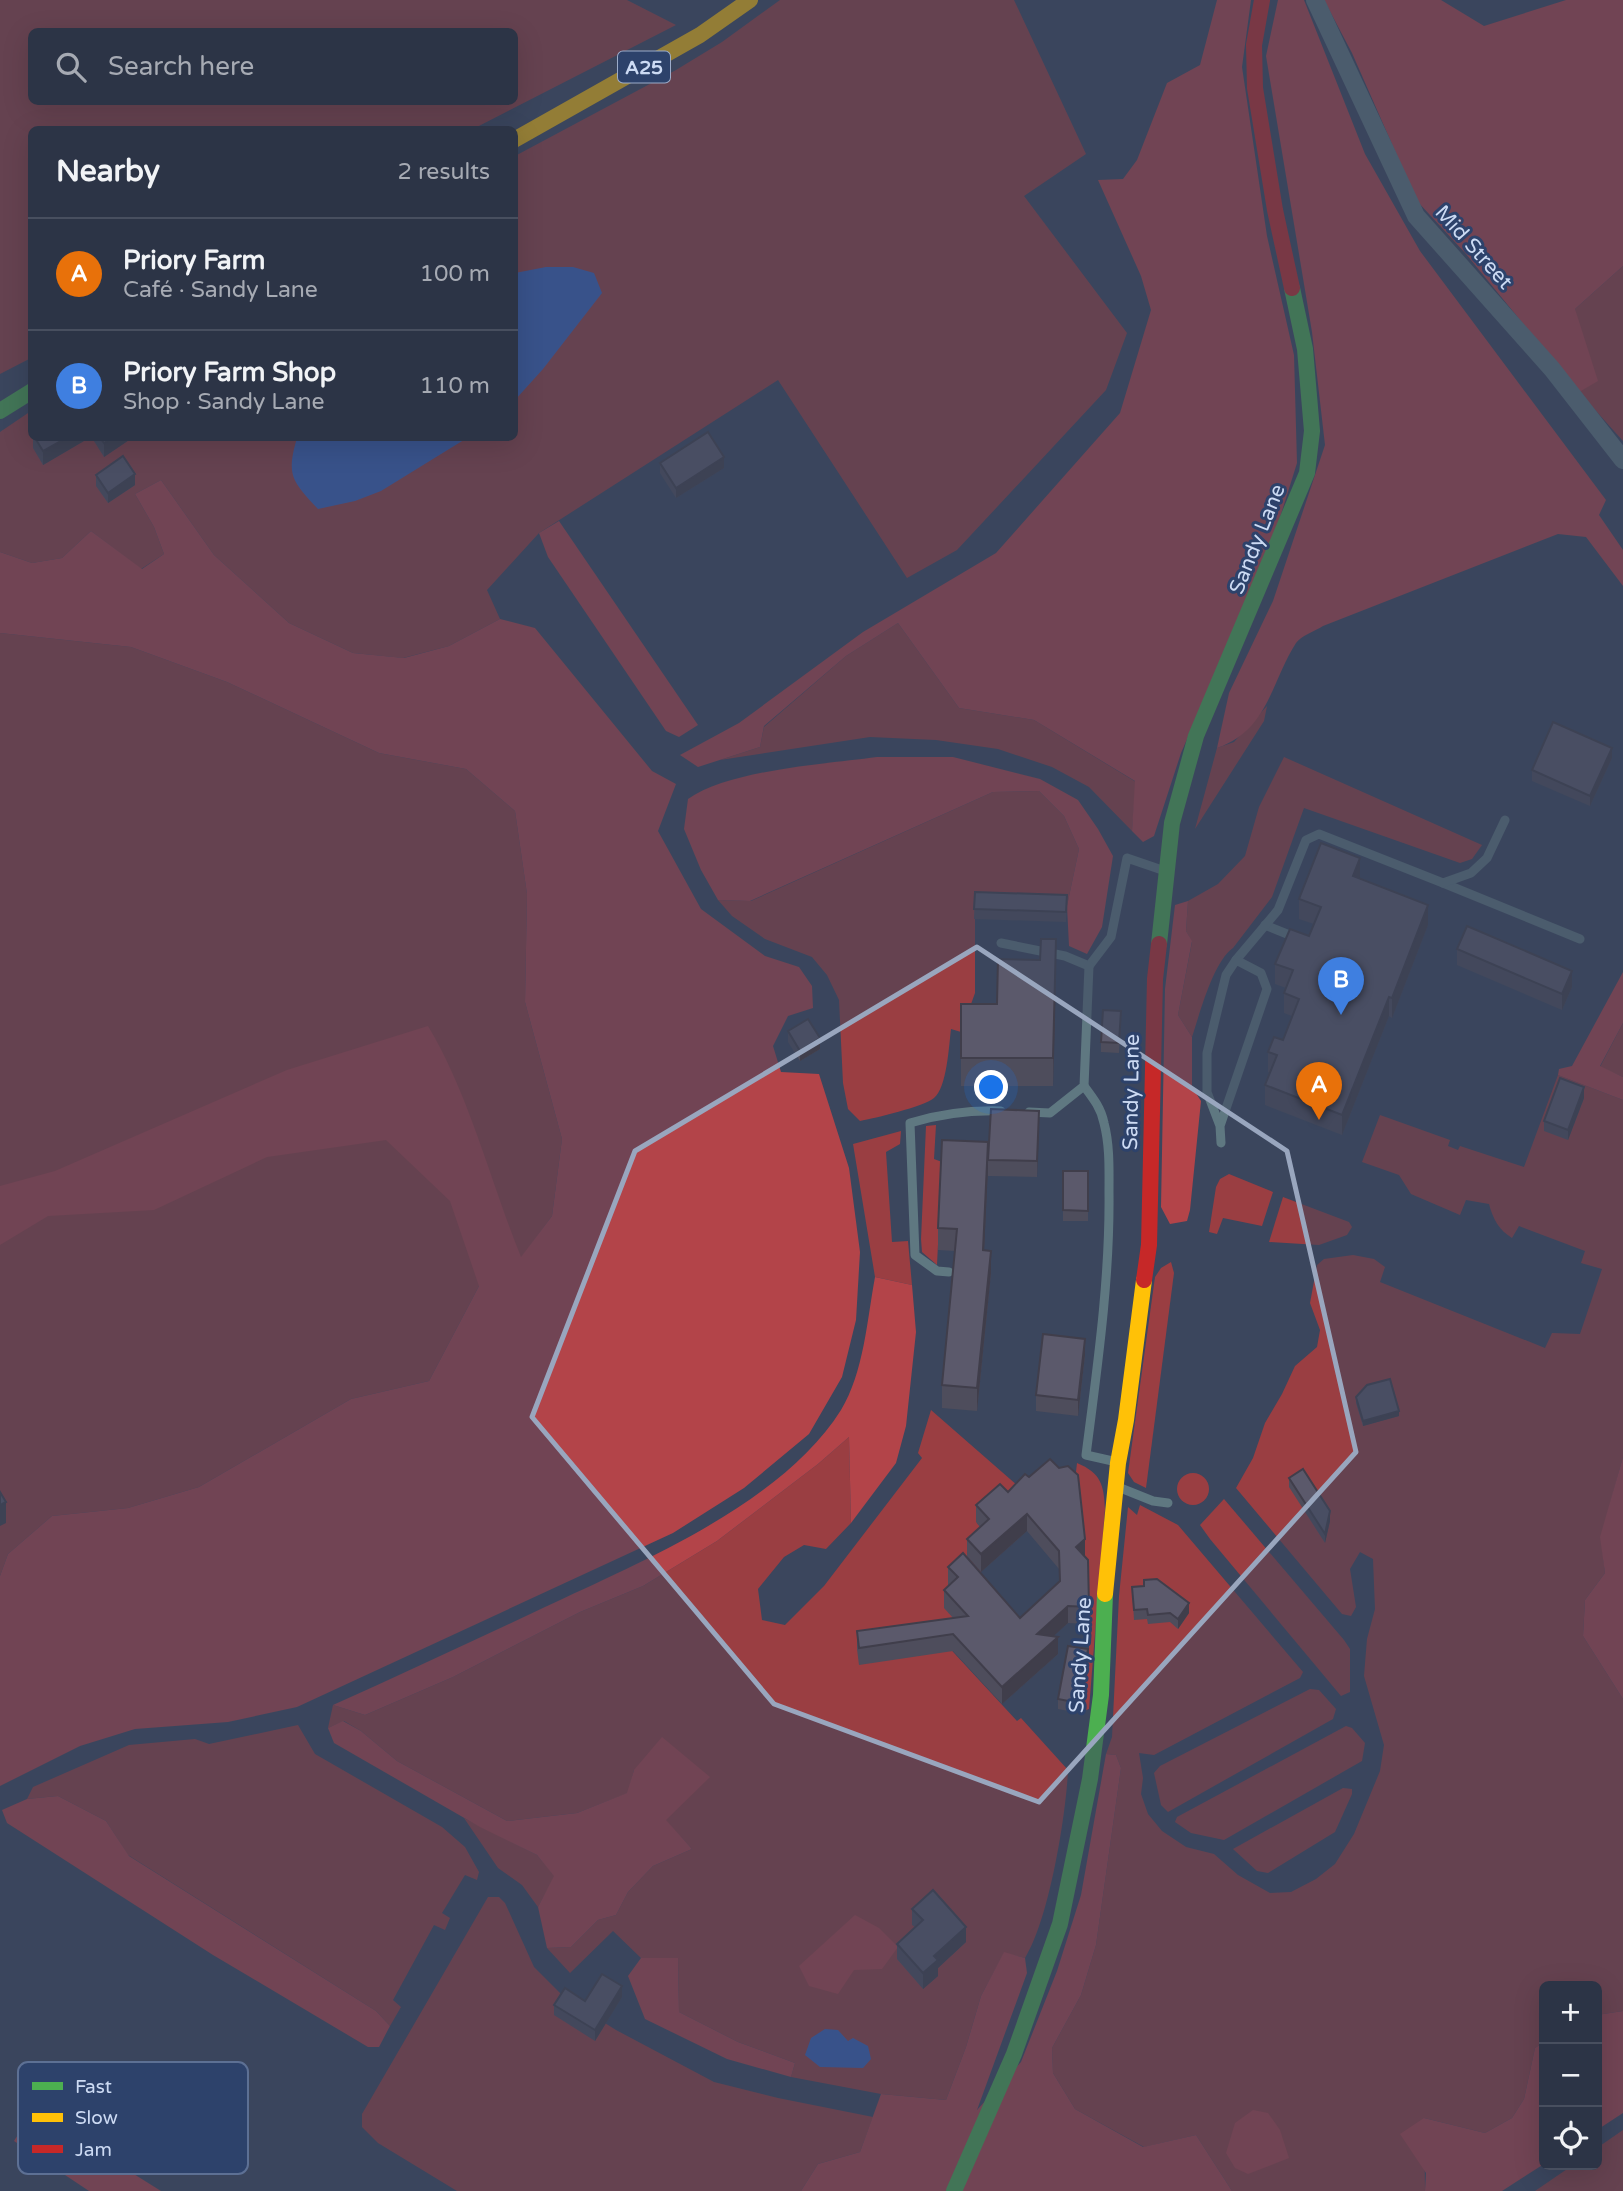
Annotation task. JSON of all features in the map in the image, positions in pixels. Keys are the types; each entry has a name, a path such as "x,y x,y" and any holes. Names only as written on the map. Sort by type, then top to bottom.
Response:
{"street":[{"name":"A25","path":"518,138 700,35 750,0"},
{"name":"Sandy Lane","path":"954,2191 1014,2054 1060,1924 1090,1779 1101,1695 1106,1580 1118,1463 1149,1245 1155,979 1172,823 1196,736 1307,473 1312,431 1305,349 1275,210 1255,88 1254,45 1262,0"},
{"name":"Mid Street","path":"1315,0 1416,216 1552,369 1623,460"},
{"path":"0,411 28,394"}],"lane":[{"path":"1443,883 1471,873 1487,858 1505,820"},
{"path":"1221,1143 1220,1126 1207,1092 1207,1053 1226,975 1278,910 1306,840 1320,834 1580,939"},
{"path":"1118,1463 1086,1455 1109,1245 1108,1143 1099,1105 1084,1086 1089,966 1111,937 1128,858 1166,872"},
{"path":"1265,925 1305,941"},
{"path":"1001,943 1065,956 1089,966"},
{"path":"1220,1126 1267,989 1261,973 1236,960"},
{"path":"949,1272 937,1271 915,1255 910,1123 938,1115 978,1110 1050,1113 1084,1086"},
{"path":"1117,1486 1153,1501 1168,1503"}],"highlighted area":[{"path":"977,947 1287,1151 1356,1452 1039,1802 774,1704 532,1417 635,1151"}],"shaded area":[{"path":"0,0 627,0 676,25 479,126 28,126 28,360 0,374"},
{"path":"780,0 1014,0 1086,154 1024,196 1127,333 1106,390 957,550 907,578 778,380 539,533 487,590 500,619 449,646 403,658 353,653 289,623 214,555 161,480 135,494 154,527 164,554 141,569 91,531 62,558 32,563 0,552 0,432 28,413 28,441 518,441 518,154 676,70 722,42"},
{"path":"1217,0 1251,0 1242,67 1267,236 1294,355 1297,463 1272,543 1181,753 1154,836 1143,842 1132,831 1135,781 1034,720 959,708 898,623 846,656 764,726 760,747 698,767 680,755 739,723 863,632 996,553 1120,413 1151,310 1141,276 1098,180 1123,179 1137,160 1167,83 1200,65"},
{"path":"1278,0 1304,0 1365,154 1420,251 1606,500 1599,515 1623,550 1623,586 1586,537 1558,534 1323,626 1296,643 1258,718 1234,740 1217,748 1229,693 1273,601 1325,445 1312,332 1266,56"},
{"path":"1324,0 1441,0 1484,26 1566,0 1623,0 1623,266 1575,309 1598,381 1579,392 1466,254 1417,201 1352,53"},
{"path":"1623,266 1623,441 1579,392 1575,309"},
{"path":"161,480 214,555 289,623 353,653 404,658 449,646 500,619 535,628 652,771 676,784 658,831 701,909 765,956 799,967 812,986 813,1008 788,1016 773,1046 781,1072 819,1074 849,1168 860,1252 856,1320 842,1377 809,1434 744,1488 673,1533 297,1707 228,1722 135,1729 80,1746 0,1786 0,1576 8,1554 52,1516 128,1508 199,1487 351,1399 429,1381 479,1286 450,1201 386,1140 267,1157 154,1210 48,1216 0,1245 0,1186 55,1171 287,1070 428,1026 443,1052 468,1109 521,1257 552,1216 562,1139 525,1002 527,894 515,811 466,769 379,753 227,682 131,647 0,633 0,552 32,563 62,558 91,531 142,569 164,554 154,527 135,494"},
{"path":"559,521 698,725 679,737 666,731 548,557 539,533"},
{"path":"898,623 959,708 1034,720 1136,782 1132,831 1089,787 1052,767 998,749 936,740 870,737 720,760 760,747 764,727 846,656"},
{"path":"0,633 131,647 227,682 379,753 466,769 515,811 527,894 525,1002 562,1139 552,1216 521,1258 479,1286 429,1381 351,1399 199,1487 128,1508 52,1516 8,1554 0,1576"},
{"path":"1267,706 1264,721 1195,829 1217,748 1234,742"},
{"path":"877,757 953,757 1040,779 1078,800 1113,856 1102,927 1087,954 1069,946 1067,906 1079,849 1064,816 1039,791 993,792 750,901 718,900 701,870 684,829 688,799 706,789 752,775"},
{"path":"1284,757 1482,845 1472,859 1460,863 1304,808 1272,897 1219,964 1192,1037 1178,1015 1192,942 1186,931 1188,901 1218,884 1245,856 1259,807"},
{"path":"1039,791 1064,816 1079,849 1067,906 975,903 975,993 961,1032 951,1029 947,1066 938,1093 920,1105 860,1121 848,1109 843,1083 839,1000 827,975 812,957 765,939 732,916 718,900 751,901 993,792"},
{"path":"1188,901 1186,931 1192,941 1178,1015 1192,1037 1192,1087 1201,1101 1190,1210 1187,1221 1170,1224 1161,1207 1165,989 1175,905"},
{"path":"1623,972 1623,1023 1600,1066 1623,1077 1623,1100 1558,1075 1559,1069 1572,1066"},
{"path":"1623,1023 1623,1077 1600,1067"},
{"path":"1558,1075 1623,1100 1623,1457 1601,1537 1605,1573 1585,1600 1583,1636 1623,1699 1623,2011 1602,2014 1602,1981 1539,1981 1539,2045 1535,2048 1524,2099 1512,2118 1485,2133 1424,2118 1425,2191 1232,2191 1196,2135 1144,2147 1075,2109 1053,2073 1052,2048 1081,1995 1096,1945 1121,1768 1116,1755 1106,1754 1112,1737 1119,1596 1128,1507 1137,1515 1140,1505 1178,1525 1303,1672 1300,1678 1154,1755 1139,1753 1143,1778 1141,1794 1148,1814 1162,1831 1186,1847 1214,1854 1238,1875 1270,1893 1291,1892 1316,1879 1335,1864 1354,1834 1380,1771 1384,1745 1364,1676 1367,1639 1375,1609 1373,1559 1360,1552 1350,1569 1356,1607 1351,1616 1342,1614 1236,1488 1253,1458 1265,1423 1295,1366 1317,1347 1320,1330 1310,1303 1317,1265 1324,1259 1353,1255 1374,1259 1385,1267 1380,1282 1545,1348 1552,1333 1580,1334 1602,1269 1581,1263 1585,1251 1519,1226 1512,1238 1497,1224 1489,1204 1466,1200 1460,1215 1411,1194 1399,1175 1362,1162 1380,1115 1450,1140 1448,1146 1458,1150 1460,1146 1524,1167"},
{"path":"936,1125 934,1159 942,1162 937,1265 922,1252 921,1239 926,1126"},
{"path":"901,1131 900,1144 886,1152 892,1242 908,1241 912,1285 875,1277 853,1144"},
{"path":"1229,1174 1273,1192 1262,1226 1223,1218 1217,1234 1209,1232 1216,1187 1220,1179"},
{"path":"1283,1197 1349,1222 1352,1227 1347,1235 1319,1245 1269,1242"},
{"path":"1171,1262 1174,1273 1146,1488 1134,1482 1128,1473 1155,1277 1161,1268"},
{"path":"875,1277 912,1285 916,1332 906,1426 896,1463 851,1523 849,1437 717,1541 643,1586 580,1612 453,1677 365,1715 333,1705 666,1549 747,1501 784,1474 816,1443 849,1395 864,1345"},
{"path":"931,1410 1025,1492 977,1523 989,1537 967,1556 981,1572 971,1583 948,1585 958,1595 962,1627 943,1641 1017,1721 1021,1718 1068,1770 1055,1867 1034,1941 1025,1958 1004,1953 981,1996 946,2100 881,2094 791,2077 795,2063 738,2042 679,2012 678,1958 641,1958 613,1931 570,1973 547,1948 571,1947 598,1920 616,1915 628,1892 653,1866 692,1849 665,1820 634,1770 628,1793 577,1813 507,1821 397,1761 361,1731 344,1721 328,1728 333,1705 365,1715 453,1677 580,1612 643,1586 717,1541 849,1437 851,1523 826,1549 804,1545 784,1557 758,1589 762,1620 785,1625 824,1586 922,1458 918,1453"},
{"path":"1623,1457 1623,1699 1583,1636 1585,1600 1605,1573 1600,1537"},
{"path":"1077,1463 1091,1471 1100,1481 1105,1509 1089,1709 1079,1713 1089,1660 1089,1611 1088,1577 1074,1489"},
{"path":"1193,1473 1204,1478 1209,1489 1204,1500 1193,1505 1182,1500 1177,1489 1182,1478"},
{"path":"1224,1499 1350,1649 1350,1692 1341,1696 1200,1525"},
{"path":"1310,1689 1319,1690 1336,1709 1333,1719 1168,1812 1161,1805 1154,1773 1160,1766"},
{"path":"343,1721 361,1731 397,1761 507,1821 577,1813 627,1793 634,1770 662,1737 710,1777 666,1820 692,1849 653,1866 628,1892 616,1915 598,1920 571,1947 547,1948 538,1907 554,1876 537,1855 480,1827 334,1743 328,1728"},
{"path":"298,1725 315,1754 442,1827 465,1847 479,1872 477,1880 465,1875 442,1913 450,1918 445,1930 434,1925 393,2000 401,2007 390,2026 376,2011 128,1855 106,1821 58,1796 27,1799 33,1787 129,1745 195,1739 209,1744"},
{"path":"1346,1726 1352,1728 1365,1743 1362,1761 1224,1840 1191,1833 1175,1822 1177,1817"},
{"path":"1106,1754 1116,1755 1121,1768 1096,1945 1081,1995 1052,2048 1053,2073 1075,2109 1143,2147 1196,2135 1232,2191 801,2191 818,2164 860,2152 881,2094 946,2100 981,1996 1004,1952 1025,1958 1027,1973 977,2110 1021,2062 1057,1971 1081,1895"},
{"path":"1343,1788 1352,1789 1352,1794 1335,1832 1268,1873 1257,1871 1233,1849"},
{"path":"58,1796 106,1821 129,1856 376,2011 390,2026 379,2047 368,2047 213,1955 7,1823 2,1810 27,1799"},
{"path":"464,1818 537,1855 555,1876 538,1907 522,1885 498,1868"},
{"path":"488,1897 499,1897 505,1903 534,1967 565,1998 616,2030 714,2082 873,2117 860,2152 818,2164 801,2191 457,2191 378,2143 362,2127 362,2114"},
{"path":"855,1915 879,1928 898,1947 882,1969 854,1970 838,1994 809,1986 799,1966"},
{"path":"641,1958 678,1958 679,2012 738,2042 795,2063 791,2077 727,2059 645,2019 628,1976"},
{"path":"1623,2011 1623,2113 1602,2127 1602,2044 1602,2014"},
{"path":"1539,2045 1539,2167 1502,2191 1425,2191 1426,2173 1400,2134 1424,2118 1485,2133 1512,2118 1524,2099 1535,2048"},
{"path":"1253,2110 1268,2113 1280,2130 1289,2158 1248,2174 1235,2168 1226,2153 1235,2123"},
{"path":"1623,2130 1623,2191 1535,2191 1566,2170 1602,2170 1602,2145"},
{"path":"64,2174 134,2174 161,2191 89,2191"}],"water":[{"path":"546,267 573,267 594,273 602,293 518,397 518,272"},
{"path":"296,441 462,441 381,491 355,501 318,509 294,477"},
{"path":"825,2029 838,2030 848,2041 853,2038 868,2046 871,2059 863,2068 820,2067 805,2055 811,2038"}],"building":[{"path":"708,432 724,457 676,488 660,463"},
{"path":"37,441 61,441 43,451"},
{"path":"123,456 135,474 108,493 96,475"},
{"path":"1553,722 1612,748 1590,796 1532,770"},
{"path":"1321,843 1360,858 1353,876 1428,905 1342,1115 1265,1085 1277,1055 1268,1052 1274,1037 1283,1040 1299,999 1284,993 1293,970 1275,964 1290,929 1309,936 1321,907 1299,899"},
{"path":"975,892 1067,895 1066,912 974,909"},
{"path":"1467,926 1572,971 1562,994 1457,949"},
{"path":"1041,939 1056,939 1053,1058 961,1058 961,1004 997,1004 998,959 1040,960"},
{"path":"1103,1010 1121,1011 1119,1043 1101,1042"},
{"path":"808,1019 820,1038 800,1051 788,1031"},
{"path":"1560,1078 1584,1087 1568,1130 1544,1121"},
{"path":"991,1109 1039,1111 1037,1161 988,1160"},
{"path":"942,1140 988,1142 983,1250 991,1251 977,1388 942,1385 957,1229 938,1228"},
{"path":"1063,1171 1088,1171 1088,1211 1063,1210"},
{"path":"1043,1334 1085,1339 1078,1400 1036,1395"},
{"path":"1390,1379 1399,1411 1363,1421 1356,1397 1367,1385"},
{"path":"1050,1459 1059,1468 1068,1466 1078,1475 1085,1539 1076,1547 1088,1560 1089,1607 1068,1606 1037,1634 1058,1637 1002,1687 953,1634 859,1648 857,1631 968,1616 944,1590 958,1577 948,1567 963,1553 1020,1618 1060,1581 1059,1551 1027,1514 981,1554 967,1539 989,1519 976,1505 1000,1484 1008,1492 1025,1474 1029,1477"},
{"path":"1303,1469 1330,1511 1325,1534 1289,1478"},
{"path":"0,1492 6,1502 0,1505"},
{"path":"1157,1579 1189,1603 1178,1619 1170,1613 1148,1615 1147,1609 1134,1610 1132,1587 1144,1586 1144,1580"},
{"path":"1068,1646 1088,1649 1079,1703 1058,1699"},
{"path":"933,1890 966,1927 934,1956 938,1960 923,1973 897,1944 923,1920 912,1909"},
{"path":"602,1974 622,1986 595,2030 554,2005 565,1988 585,2001"}],"traffic: fast":[{"path":"1159,944 1172,823 1196,736 1307,473 1312,431 1305,349 1292,288"},
{"path":"0,411 28,394"},
{"path":"954,2191 1014,2054 1060,1924 1090,1779 1101,1695 1105,1594"}],"traffic: slow":[{"path":"518,138 700,35 750,0"},
{"path":"1105,1594 1118,1463 1144,1280"}],"traffic: jam":[{"path":"1262,0 1254,45 1255,88 1275,210 1292,288"},
{"path":"1144,1280 1149,1245 1155,979 1159,944"}],"place":[{"name":"Priory Farm Shop","path":"1341,1015"},
{"name":"Priory Farm","path":"1319,1120"}]}
